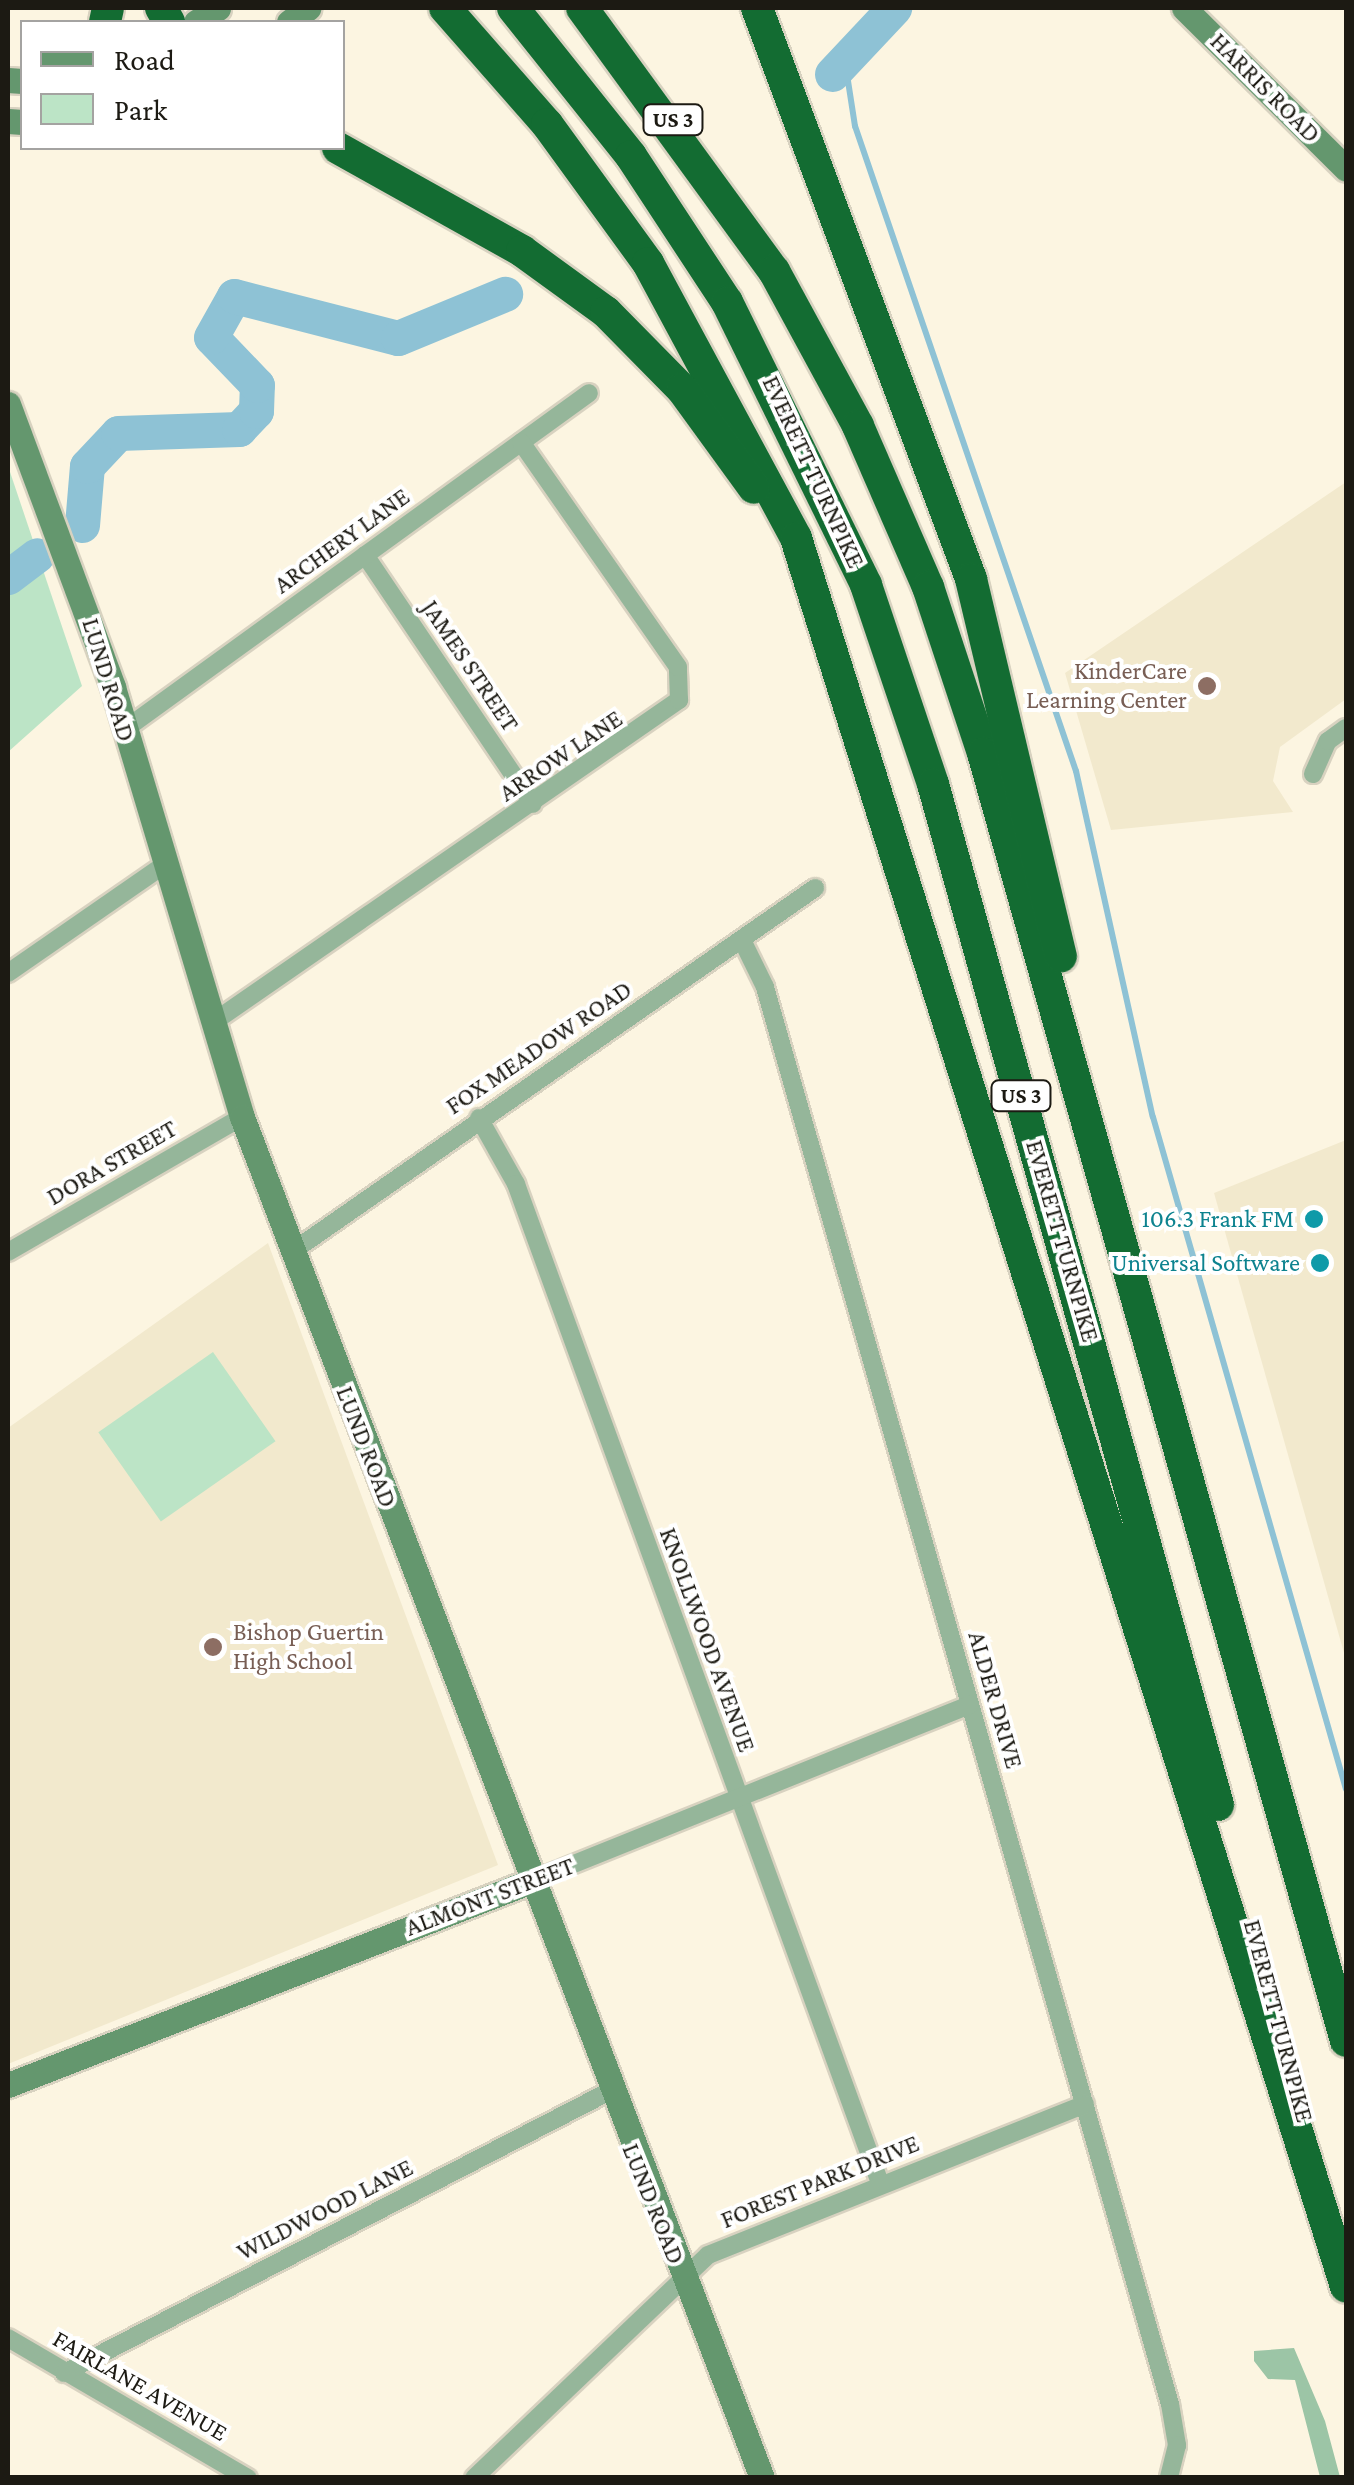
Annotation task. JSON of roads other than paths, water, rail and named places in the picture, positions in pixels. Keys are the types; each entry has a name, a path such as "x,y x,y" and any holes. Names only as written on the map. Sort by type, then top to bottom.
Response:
{"highway":[{"path":"445,8 568,150 690,331 784,510 854,700 1346,2287"},
{"name":"EVERETT TURNPIKE","path":"513,8 620,141 727,302 810,457 878,617 933,784 1346,2267"},
{"name":"US 3","path":"582,8 747,226 887,490 968,703 1346,2041"},
{"path":"756,8 830,186 987,630 1107,1191"},
{"path":"342,150 538,261 669,374 772,517 854,700"}],"street":[{"name":"HARRIS ROAD","path":"1184,8 1346,169"},
{"name":"ARCHERY LANE","path":"124,730 590,393"},
{"name":"LUND ROAD","path":"8,404 124,730 242,1117 608,2092 762,2478"},
{"name":"ARROW LANE","path":"212,1022 666,714 682,681 521,442"},
{"name":"JAMES STREET","path":"365,556 533,804"},
{"path":"1313,774 1328,741 1346,728"},
{"path":"8,973 164,865"},
{"name":"FOX MEADOW ROAD","path":"293,1251 479,1118 815,888"},
{"name":"ALDER DRIVE","path":"742,940 765,987 1170,2404 1177,2445 1168,2478"},
{"name":"DORA STREET","path":"8,1252 242,1117"},
{"name":"KNOLLWOOD AVENUE","path":"479,1118 516,1184 880,2183"},
{"name":"ALMONT STREET","path":"8,2085 529,1882 970,1704"},
{"name":"WILDWOOD LANE","path":"64,2372 608,2092"},
{"name":"FOREST PARK DRIVE","path":"474,2478 708,2255 1085,2104"},
{"name":"FAIRLANE AVENUE","path":"8,2338 248,2478"}],"waterway":[{"path":"832,74 894,8"},
{"path":"846,68 855,126 1076,771 1153,1117 1346,1789"},
{"path":"82,525 87,466 118,433 239,429 256,411 257,385 211,337 234,296 398,338 505,294"},
{"path":"8,577 37,555"}],"place":[{"name":"KinderCare Learning Center","path":"1207,686"},
{"name":"106.3 Frank FM","path":"1314,1219"},
{"name":"Universal Software","path":"1320,1263"},
{"name":"Bishop Guertin High School","path":"213,1647"}]}
